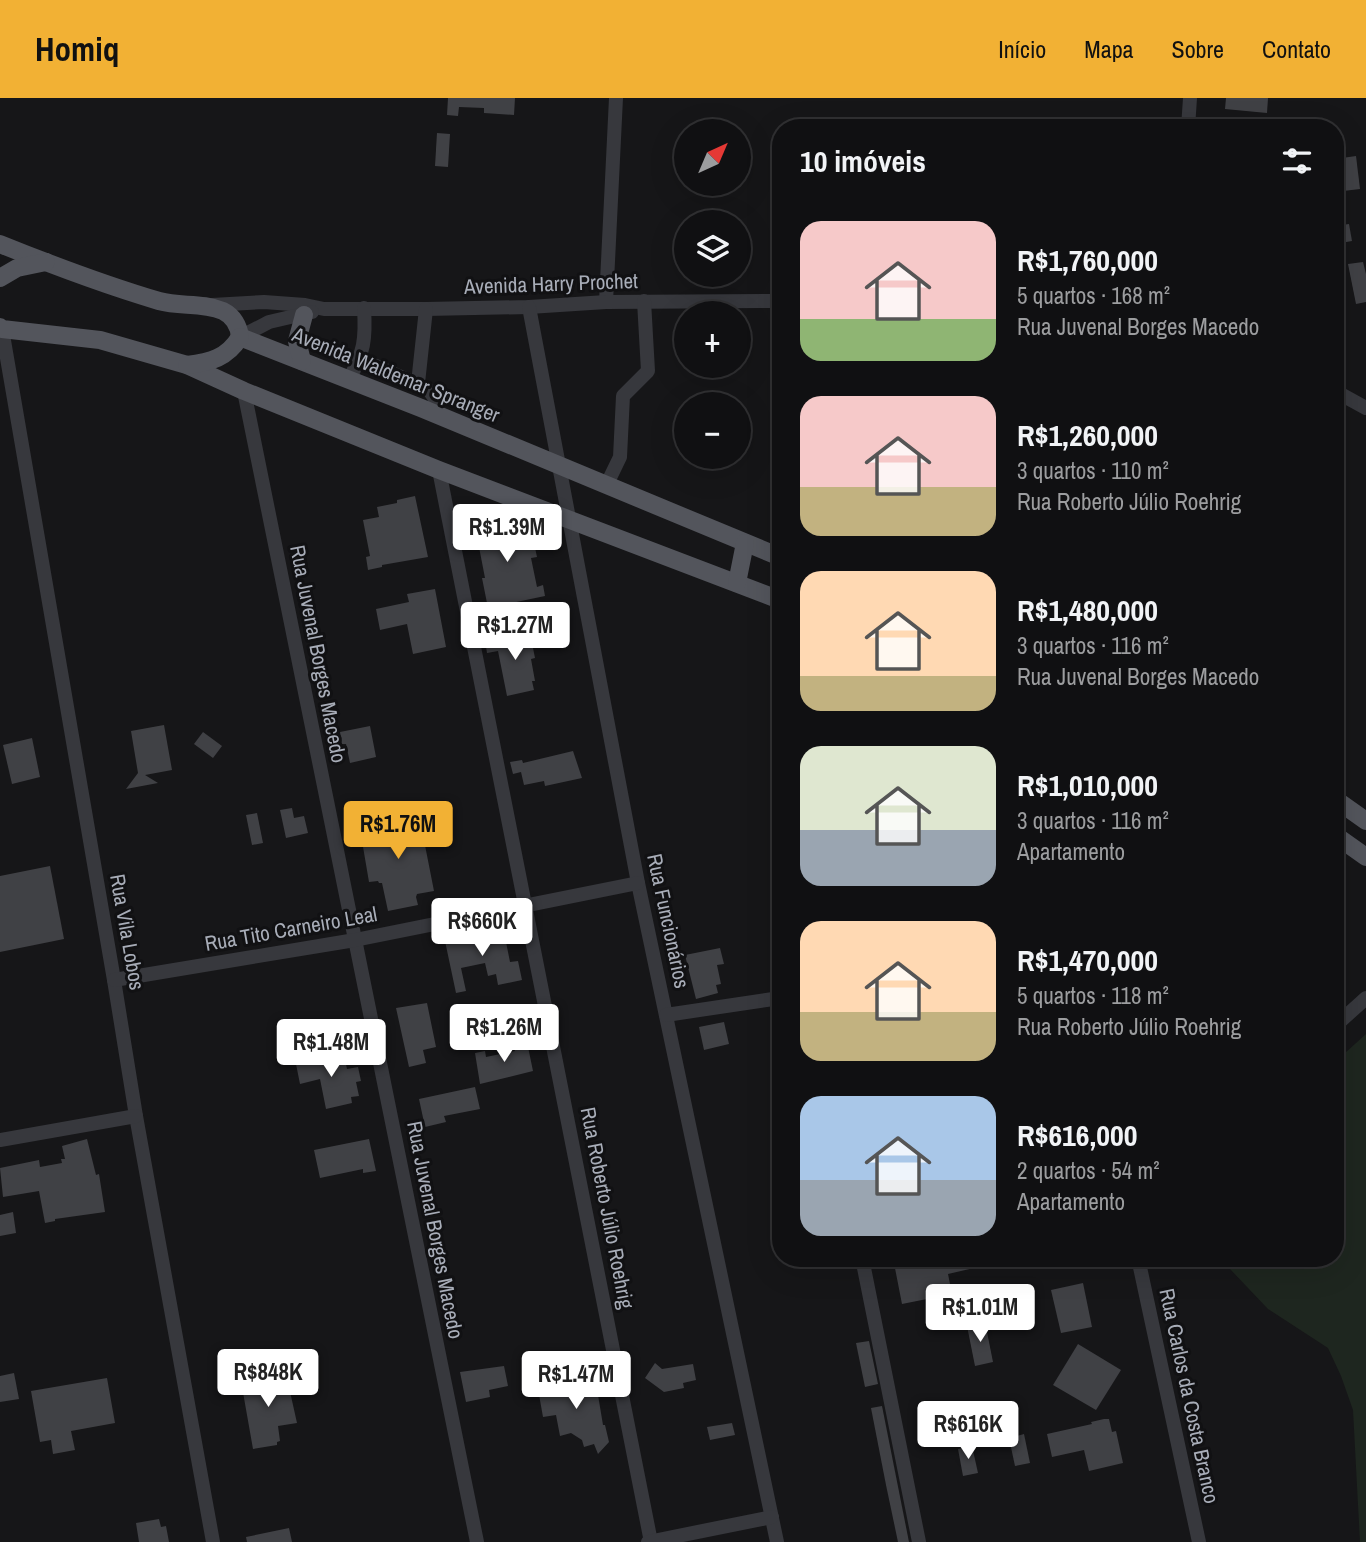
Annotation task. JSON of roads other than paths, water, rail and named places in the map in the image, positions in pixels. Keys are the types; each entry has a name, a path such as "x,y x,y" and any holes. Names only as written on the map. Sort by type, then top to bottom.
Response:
{"main road":[{"path":"0,244 162,302 205,306 226,312 239,328 240,337 225,355 211,362 187,365"},
{"path":"0,278 18,268 46,262"},
{"path":"302,361 297,341 304,315"},
{"path":"1,328 100,340 187,365 439,470 772,597"},
{"name":"Avenida Waldemar Spranger","path":"240,337 438,415 772,554"},
{"path":"737,583 745,543"},
{"path":"1344,805 1366,821"},
{"path":"1344,841 1366,857"}],"street":[{"path":"606,302 616,98"},
{"path":"1189,119 1190,98"},
{"path":"606,486 620,457 623,397 648,370 644,301"},
{"name":"Avenida Harry Prochet","path":"205,306 264,302 324,309 426,309 644,301 772,301"},
{"name":"Rua Funcionários","path":"529,307 638,883 777,1542"},
{"path":"349,379 360,359 366,336 364,308"},
{"name":"Avenida Harry Prochet","path":"240,337 269,322 324,309"},
{"path":"418,383 426,309"},
{"name":"Rua Vila Lobos","path":"1,328 136,1116 213,1542"},
{"path":"360,359 428,389 434,397 438,415"},
{"name":"Rua Juvenal Borges Macedo","path":"244,391 477,1542"},
{"path":"1344,396 1366,408"},
{"name":"Rua Roberto Júlio Roehrig","path":"439,470 650,1542"},
{"name":"Rua Tito Carneiro Leal","path":"114,980 355,940 526,908 638,883"},
{"path":"1344,1018 1366,998"},
{"path":"666,1015 772,999"},
{"path":"0,1140 136,1116"},
{"path":"864,1267 919,1542"},
{"name":"Rua Carlos da Costa Branco","path":"1140,1267 1199,1542"},
{"path":"650,1542 772,1517"}]}
